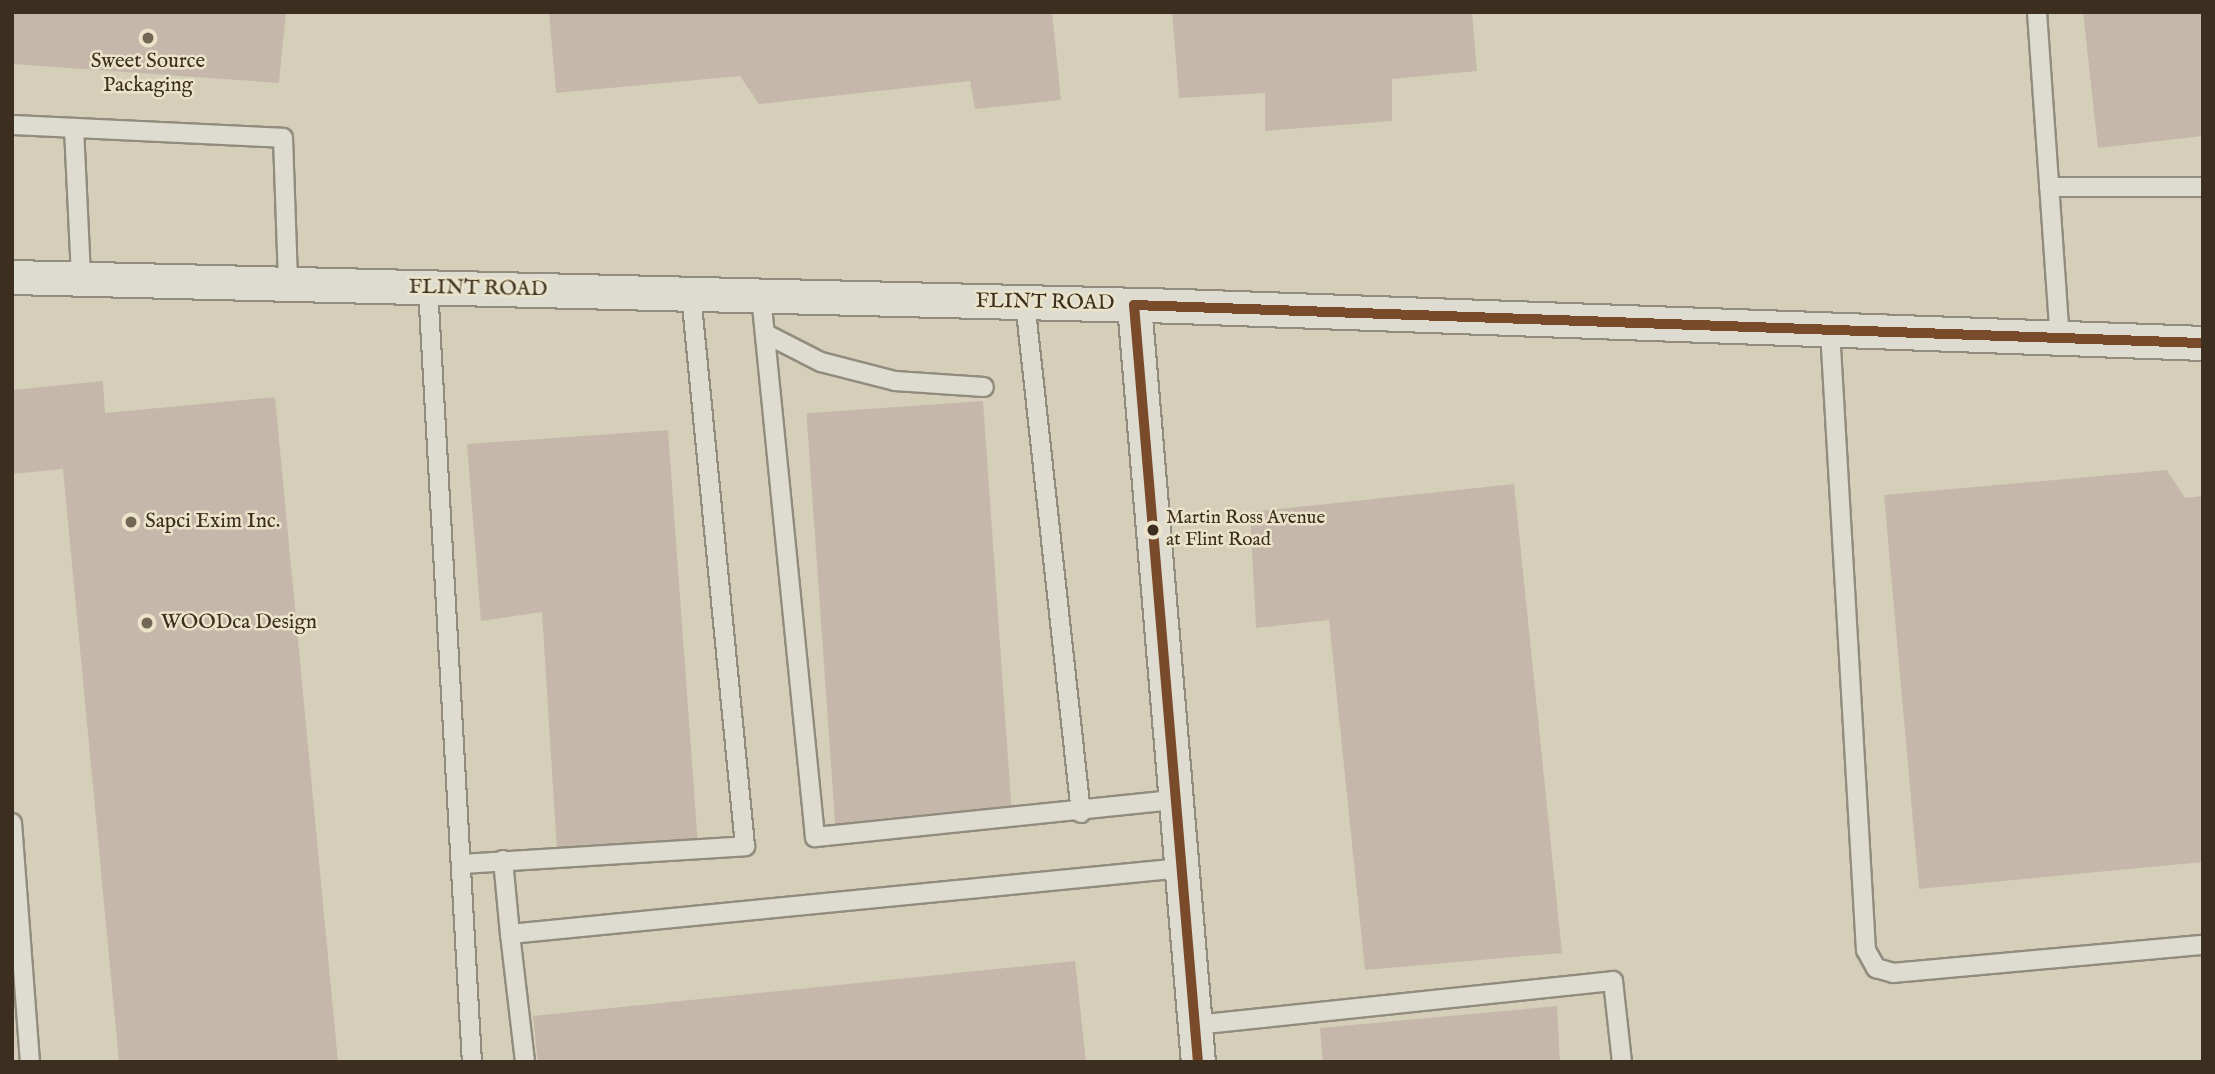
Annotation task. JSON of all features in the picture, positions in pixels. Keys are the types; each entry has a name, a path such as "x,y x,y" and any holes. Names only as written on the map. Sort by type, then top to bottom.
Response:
{"street":[{"name":"FLINT ROAD","path":"12,277 1134,305 2203,343"},
{"path":"1134,305 1198,1062"}],"lane":[{"path":"2037,12 2060,338"},
{"path":"12,125 283,138 288,284"},
{"path":"74,128 81,279"},
{"path":"2049,187 2203,187"},
{"path":"428,288 472,1062"},
{"path":"462,864 745,846 691,294"},
{"path":"761,296 815,837 1081,813 1176,800"},
{"path":"1025,302 1081,813"},
{"path":"1830,330 1866,950 1876,968 1893,973 2203,945"},
{"path":"765,334 821,362 895,381 984,387"},
{"path":"12,822 30,1062"},
{"path":"503,860 525,1062"},
{"path":"510,934 1182,868"},
{"path":"1195,1026 1613,981 1622,1062"}],"building":[{"name":"Sweet Source Packaging","path":"12,12 286,12 279,83 12,64"},
{"path":"549,12 1052,12 1061,100 975,109 970,81 759,104 740,76 556,93"},
{"path":"1172,12 1472,12 1477,71 1392,79 1392,121 1265,131 1265,93 1179,98"},
{"path":"2083,12 2203,12 2203,136 2098,148"},
{"path":"103,381 105,413 275,397 338,1062 119,1062 63,469 12,474 12,390"},
{"path":"983,401 1012,812 835,824 806,413"},
{"path":"668,430 698,846 557,852 542,612 481,621 467,444"},
{"path":"2167,470 2185,498 2203,496 2203,862 1919,889 1884,495"},
{"path":"1514,484 1562,953 1365,970 1329,620 1256,628 1250,512"},
{"path":"1075,961 1086,1062 538,1062 533,1016"},
{"path":"1557,1006 1560,1062 1323,1062 1320,1028"}],"transit line":[{"path":"1134,305 2203,343"},
{"path":"1134,305 1198,1062"}],"place":[{"name":"Sweet Source Packaging","path":"148,38"},
{"name":"Sapci Exim Inc.","path":"131,522"},
{"name":"Martin Ross Avenue at Flint Road","path":"1153,530"},
{"name":"WOODca Design","path":"147,623"}]}
